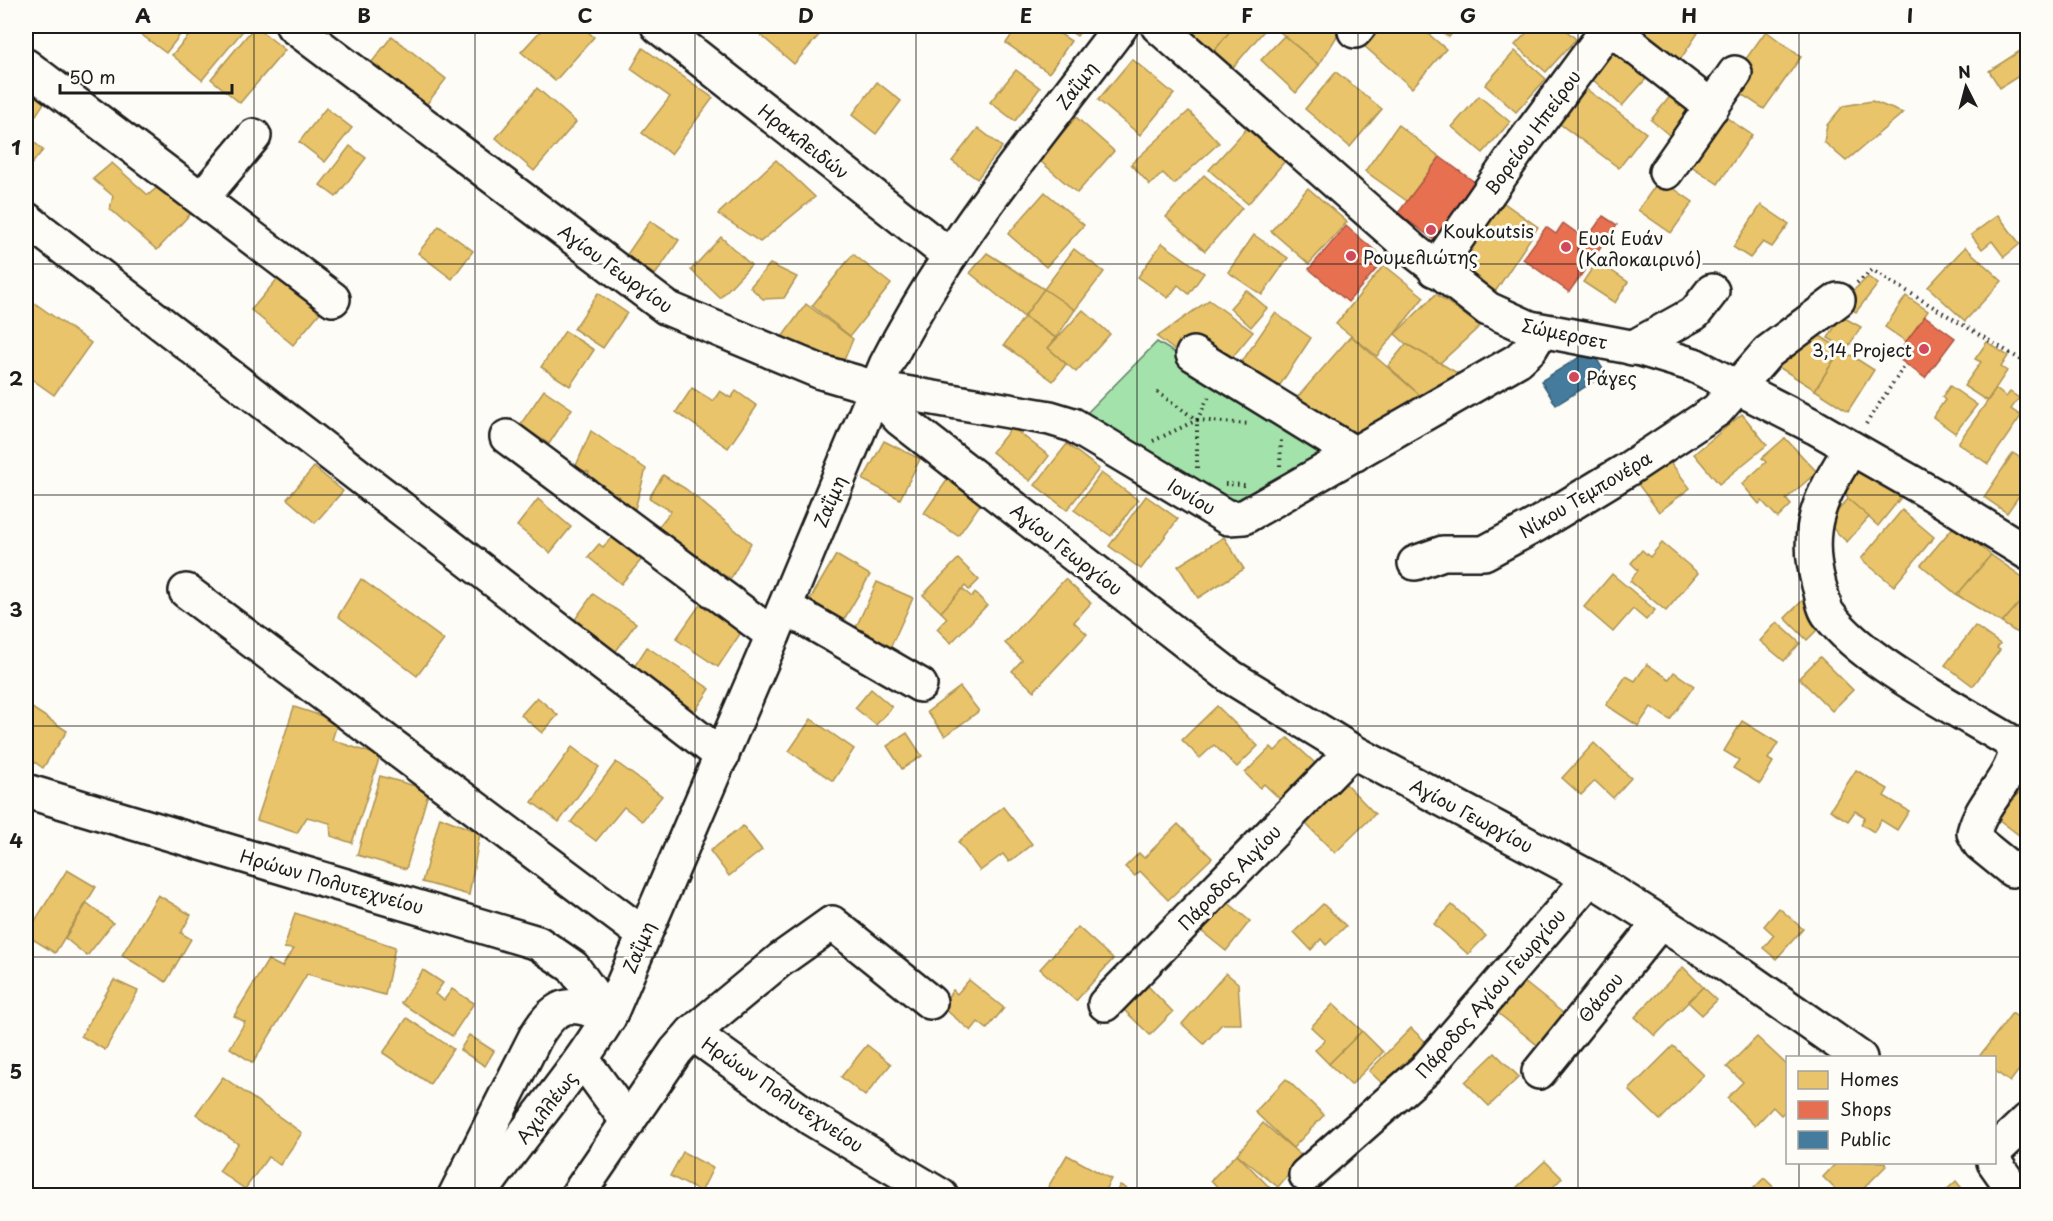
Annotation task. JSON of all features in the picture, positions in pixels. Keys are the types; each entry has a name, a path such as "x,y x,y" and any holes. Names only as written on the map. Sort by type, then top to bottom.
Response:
{"street":[{"name":"Αγίου Γεωργίου","path":"293,26 667,308 821,372 876,388 886,404 900,419 1231,676 1352,751 1590,878 1766,991 1857,1056"},
{"name":"Ηρακλειδών","path":"658,26 950,256"},
{"name":"Ζαΐμη","path":"609,1017 722,756 876,388 900,337 950,256 1121,26"},
{"name":"Σώμερσετ","path":"1158,26 1436,270 1488,309 1514,323 1541,331 1632,348 1680,360 1737,386 1851,448 2028,553"},
{"name":"Βορείου Ηπείρου","path":"1436,270 1516,153 1610,26"},
{"path":"1610,26 1712,107"},
{"path":"26,66 333,299"},
{"path":"1666,172 1735,73"},
{"path":"202,198 254,135"},
{"path":"26,219 722,756"},
{"path":"1632,348 1695,313 1712,291"},
{"name":"Νίκου Τεμπονέρα","path":"1415,563 1443,553 1484,553 1536,525 1709,416 1776,345 1838,300"},
{"name":"Ιονίου","path":"876,388 1064,422 1228,518 1244,517 1281,491 1354,454 1518,360 1530,349 1541,331"},
{"path":"1193,354 1286,420 1354,454"},
{"path":"507,438 779,621 920,685"},
{"path":"1851,448 1820,504 1813,534 1812,558 1827,614 1869,654 2008,740 2016,751 2013,764 1976,821 1974,833 1980,844 2012,870"},
{"path":"186,591 643,934"},
{"name":"Πάροδος Αιγίου","path":"1106,1004 1352,751"},
{"name":"Ηρώων Πολυτεχνείου","path":"26,791 538,943 573,967 609,1017"},
{"name":"Πάροδος Αγίου Γεωργίου","path":"1306,1175 1425,1071 1590,878"},
{"name":"Θάσου","path":"1539,1072 1660,922"},
{"path":"692,1033 780,960 832,924 930,1002"},
{"path":"455,1196 536,1036 549,1016 561,1007 571,1005 609,1017"},
{"name":"Αχιλλέως","path":"479,1196 538,1115 583,1060 609,1017"},
{"name":"Ηρώων Πολυτεχνείου","path":"577,1196 676,1051 692,1033 812,1119 941,1196"},
{"path":"583,1060 628,1122"},
{"path":"1996,1151 2028,1120"},
{"path":"1996,1163 2018,1196"}],"path":[{"path":"1838,300 1872,270 2028,364"},
{"path":"1851,448 1905,365"},
{"path":"1197,472 1197,420 1221,372"},
{"path":"1154,390 1197,420"},
{"path":"1138,464 1152,441 1197,420 1286,420 1281,491 1220,484"}],"green space":[{"path":"1157,342 1338,452 1233,507 1081,419"}],"building: Homes":[{"path":"143,26 187,26 166,53 138,32"},
{"path":"197,26 246,27 202,80 172,55"},
{"path":"255,26 285,50 240,103 211,79"},
{"path":"545,26 581,26 594,37 555,81 521,52"},
{"path":"761,26 827,26 794,64 755,30"},
{"path":"1018,26 1048,26 1071,41 1049,73 1006,43"},
{"path":"1062,26 1084,26 1077,36"},
{"path":"1183,26 1234,26 1211,55 1180,29"},
{"path":"1234,26 1268,26 1230,71 1211,55"},
{"path":"1273,26 1330,26 1339,33 1319,65"},
{"path":"1366,26 1419,26 1446,49 1412,88 1355,38"},
{"path":"1432,26 1458,26 1449,37"},
{"path":"1533,26 1561,26 1576,39 1546,72 1515,45"},
{"path":"1640,26 1686,26 1698,33 1676,66 1633,36"},
{"path":"1766,31 1801,57 1764,109 1732,88 1740,67"},
{"path":"392,36 446,79 423,109 368,67"},
{"path":"1284,36 1319,65 1296,93 1261,60"},
{"path":"1621,45 1652,72 1622,106 1591,78"},
{"path":"643,48 713,98 671,154 642,133 670,97 631,69"},
{"path":"1515,51 1546,79 1516,112 1485,85"},
{"path":"2020,51 2028,63 2028,70 2000,88 1989,71"},
{"path":"1132,59 1174,94 1140,135 1098,100"},
{"path":"1016,70 1040,88 1015,121 990,102"},
{"path":"1336,72 1382,109 1350,147 1305,109"},
{"path":"877,82 901,101 876,134 852,115"},
{"path":"1582,86 1646,133 1619,168 1556,121"},
{"path":"26,87 46,100 26,130"},
{"path":"537,88 576,122 534,171 496,138"},
{"path":"1676,89 1700,109 1675,140 1651,120"},
{"path":"1479,96 1510,122 1483,153 1452,127"},
{"path":"1872,101 1903,113 1846,161 1824,142 1827,125 1843,106"},
{"path":"326,108 352,128 325,162 299,142"},
{"path":"1715,110 1752,135 1718,184 1681,159"},
{"path":"1189,111 1219,143 1174,184 1163,173 1150,185 1131,164"},
{"path":"1076,117 1114,151 1077,193 1039,160"},
{"path":"1398,125 1440,157 1407,201 1365,171"},
{"path":"978,128 1002,147 977,179 952,161"},
{"path":"1247,128 1285,161 1248,204 1209,170"},
{"path":"26,135 43,150 26,171"},
{"path":"350,146 366,158 336,197 320,185"},
{"path":"776,160 815,197 760,242 718,214"},
{"path":"112,163 148,195 159,186 192,212 157,250 110,209 113,196 93,179"},
{"path":"1204,175 1242,208 1205,251 1166,217"},
{"path":"1660,179 1693,202 1671,233 1638,210"},
{"path":"1308,188 1347,222 1309,264 1271,231"},
{"path":"1045,192 1084,225 1046,267 1008,234"},
{"path":"1497,198 1538,227 1495,292 1452,263"},
{"path":"1761,205 1789,224 1772,247 1763,242 1750,258 1733,247"},
{"path":"1998,215 2020,244 2004,257 1992,241 1982,249 1971,235"},
{"path":"650,221 679,240 655,275 626,256"},
{"path":"439,226 473,251 452,279 418,253"},
{"path":"1254,235 1288,258 1262,295 1228,272"},
{"path":"721,237 751,265 720,298 691,270"},
{"path":"1162,243 1204,273 1189,294 1178,285 1168,298 1138,277"},
{"path":"1965,247 2002,281 1965,321 1928,287"},
{"path":"1074,249 1104,272 1075,310 1044,289"},
{"path":"987,253 1044,289 1024,317 970,273"},
{"path":"853,254 891,284 850,336 812,306"},
{"path":"1597,261 1628,282 1615,303 1583,282"},
{"path":"770,264 797,277 784,298 763,299 750,287"},
{"path":"1384,265 1424,297 1377,356 1336,324"},
{"path":"285,270 327,304 293,345 251,310"},
{"path":"1868,277 1878,284 1856,312 1841,302"},
{"path":"1044,289 1075,310 1056,338 1024,317"},
{"path":"1246,290 1267,308 1251,327 1230,308"},
{"path":"598,293 627,313 603,348 574,329"},
{"path":"1436,294 1480,326 1440,363 1406,344 1395,334"},
{"path":"1906,296 1928,311 1907,342 1885,327"},
{"path":"26,297 91,343 54,395 26,375 28,337 26,335"},
{"path":"1209,300 1253,332 1226,365 1192,339 1176,351 1157,337"},
{"path":"806,304 853,339 842,365 780,340"},
{"path":"1083,310 1110,334 1076,372 1048,348"},
{"path":"1275,313 1311,338 1278,388 1241,363"},
{"path":"1841,316 1861,327 1847,349 1828,338"},
{"path":"1024,317 1056,338 1048,348 1066,364 1053,381 1004,345"},
{"path":"1802,325 1841,349 1815,390 1777,366"},
{"path":"565,331 594,350 570,386 541,367"},
{"path":"1351,336 1421,396 1350,438 1294,401"},
{"path":"1987,342 2008,356 2001,367 2007,371 1987,401 1964,386 1981,362 1975,359"},
{"path":"1406,344 1459,374 1421,396 1388,366"},
{"path":"1841,349 1874,370 1848,411 1815,390"},
{"path":"1950,386 1977,405 1955,433 1933,417 1945,400 1942,397"},
{"path":"692,388 713,401 720,391 731,398 736,391 757,406 728,448 676,412"},
{"path":"1996,389 2006,397 2010,392 2019,398 2011,409 2021,416 1988,464 1958,443"},
{"path":"544,390 572,409 549,444 520,425"},
{"path":"1742,414 1767,445 1719,484 1694,454"},
{"path":"1012,427 1049,456 1030,481 992,452"},
{"path":"591,431 646,469 634,512 587,480 589,472 575,468"},
{"path":"1785,438 1817,472 1786,499 1791,505 1778,518 1762,501 1759,504 1742,484 1766,462 1762,458"},
{"path":"884,441 920,459 900,499 863,480"},
{"path":"1067,444 1099,469 1067,510 1035,485"},
{"path":"2013,453 2028,463 2028,483 2007,513 1984,497"},
{"path":"1665,455 1690,488 1659,512 1634,479"},
{"path":"314,467 343,491 315,523 287,499"},
{"path":"1856,468 1903,495 1878,526 1848,499 1844,486"},
{"path":"1101,473 1138,500 1111,536 1074,510"},
{"path":"663,475 686,489 751,543 731,578 706,570 656,530 671,511 649,498"},
{"path":"950,476 984,499 958,536 924,513"},
{"path":"1146,496 1178,519 1141,569 1109,546"},
{"path":"538,499 571,527 550,553 517,526"},
{"path":"1848,499 1869,517 1847,542 1827,523"},
{"path":"1902,510 1934,537 1894,586 1861,559"},
{"path":"1955,525 1991,555 1957,595 1921,565"},
{"path":"614,535 642,559 621,584 588,557 599,544 603,547"},
{"path":"1224,537 1244,569 1198,598 1178,566"},
{"path":"1662,543 1698,573 1666,611 1630,581 1638,570 1631,563 1642,550 1650,557"},
{"path":"836,555 870,575 839,628 805,608"},
{"path":"1991,555 2028,581 2028,593 2002,623 1957,595"},
{"path":"958,559 979,580 969,590 965,586 941,612 923,595"},
{"path":"1612,574 1655,610 1646,620 1633,609 1613,632 1584,607"},
{"path":"361,579 444,640 417,676 338,616"},
{"path":"1065,579 1091,603 1074,622 1087,634 1034,691 1012,671 1022,660 1005,643"},
{"path":"877,582 913,598 887,655 851,638"},
{"path":"962,589 972,597 975,593 987,605 951,643 937,629 947,618 941,612"},
{"path":"2028,593 2028,640 2002,623"},
{"path":"593,594 636,623 614,654 571,625"},
{"path":"1807,596 1829,618 1807,640 1785,618"},
{"path":"701,603 742,631 718,667 676,639"},
{"path":"1777,622 1800,643 1784,661 1760,641"},
{"path":"1975,626 2000,644 1997,648 2000,650 1973,686 1945,665"},
{"path":"647,647 710,689 689,720 626,679"},
{"path":"1820,657 1853,690 1832,711 1799,678"},
{"path":"1647,664 1669,679 1674,672 1694,686 1670,720 1651,707 1638,726 1606,705 1626,676 1635,681"},
{"path":"960,687 979,711 945,736 927,712"},
{"path":"871,689 892,707 876,725 855,708"},
{"path":"537,697 558,715 542,733 521,715"},
{"path":"26,704 67,731 43,768 26,756"},
{"path":"1217,706 1258,746 1237,767 1214,745 1200,758 1182,740"},
{"path":"294,707 338,721 332,740 380,756 352,843 331,836 330,823 307,817 297,833 257,820"},
{"path":"811,719 854,749 833,781 789,751"},
{"path":"1742,721 1778,743 1768,759 1773,762 1760,784 1733,768 1739,760 1724,751"},
{"path":"907,733 922,756 902,769 887,746"},
{"path":"1288,738 1316,764 1281,800 1264,784 1260,788 1245,773 1271,747 1275,751"},
{"path":"1594,743 1631,778 1613,798 1595,781 1581,795 1562,778"},
{"path":"572,747 599,767 559,822 532,802"},
{"path":"616,762 662,796 642,821 624,807 596,841 571,822"},
{"path":"1856,770 1888,789 1884,796 1909,811 1897,830 1881,820 1874,832 1861,824 1865,817 1855,811 1848,821 1830,810"},
{"path":"380,776 429,790 406,869 357,855"},
{"path":"1345,783 1375,814 1335,853 1305,823"},
{"path":"2025,785 2028,787 2028,842 1998,819"},
{"path":"1003,807 1032,844 1009,862 1003,854 980,871 958,842"},
{"path":"440,817 480,833 469,895 422,882"},
{"path":"1178,824 1212,858 1168,900 1140,871 1135,876 1125,867 1139,853 1144,858"},
{"path":"743,826 762,850 729,876 710,851"},
{"path":"67,870 96,887 55,953 26,935"},
{"path":"158,895 191,915 181,933 191,939 166,982 122,955"},
{"path":"1226,901 1250,921 1226,951 1201,931"},
{"path":"87,903 113,923 87,956 65,938"},
{"path":"1323,904 1346,926 1326,945 1321,939 1311,950 1294,932"},
{"path":"1452,905 1486,936 1468,954 1434,924"},
{"path":"1779,908 1803,929 1776,959 1763,948 1774,935 1764,926"},
{"path":"295,913 395,947 385,995 307,974 253,1063 230,1048 245,1022 234,1016 268,960 282,967 293,949 284,948"},
{"path":"1078,927 1113,959 1076,1001 1040,969"},
{"path":"1683,967 1703,987 1655,1036 1635,1017"},
{"path":"423,970 443,983 435,994 444,1000 452,989 474,1003 452,1036 401,1003"},
{"path":"1226,973 1238,983 1241,1024 1222,1024 1204,1044 1182,1024"},
{"path":"1518,977 1568,1017 1542,1049 1493,1009"},
{"path":"114,980 138,991 105,1050 81,1036"},
{"path":"969,980 1004,1008 987,1029 978,1022 971,1031 941,1006 953,990 957,994"},
{"path":"1147,985 1173,1012 1150,1035 1123,1009"},
{"path":"1703,987 1717,1000 1702,1015 1688,1002"},
{"path":"1333,1004 1362,1031 1329,1064 1315,1050 1325,1040 1311,1027"},
{"path":"2012,1013 2028,1025 2028,1064 2025,1062 2010,1082 1996,1072 1996,1056 1980,1056"},
{"path":"407,1018 453,1049 430,1084 383,1053"},
{"path":"1411,1028 1428,1044 1386,1087 1369,1071"},
{"path":"1362,1031 1383,1052 1351,1085 1329,1064"},
{"path":"469,1035 494,1051 485,1066 460,1050"},
{"path":"1757,1037 1786,1064 1786,1111 1781,1115 1773,1107 1755,1126 1727,1098 1743,1082 1727,1067"},
{"path":"867,1045 891,1064 865,1096 841,1077"},
{"path":"1673,1046 1704,1075 1660,1120 1629,1090"},
{"path":"1495,1053 1519,1077 1489,1106 1465,1082"},
{"path":"223,1077 302,1133 280,1165 268,1157 245,1189 219,1171 238,1144 196,1114"},
{"path":"1286,1079 1324,1115 1293,1148 1255,1112"},
{"path":"1263,1123 1303,1157 1278,1187 1237,1154"},
{"path":"683,1152 713,1168 701,1192 670,1176"},
{"path":"1237,1154 1277,1195 1225,1196 1211,1180"},
{"path":"1067,1155 1111,1179 1105,1190 1114,1196 1064,1196 1065,1193 1048,1187"},
{"path":"1545,1161 1562,1178 1544,1196 1525,1196 1517,1187"},
{"path":"1835,1164 1887,1165 1856,1196 1842,1196 1823,1177"},
{"path":"1764,1178 1783,1196 1746,1196"},
{"path":"1956,1181 1968,1196 1940,1196"},
{"path":"1120,1185 1140,1196 1114,1196"}],"building: Shops":[{"path":"1440,157 1480,186 1437,242 1398,213"},
{"name":"Ευοί Ευάν (Καλοκαιρινό)","path":"1603,216 1617,225 1569,292 1523,259 1546,227 1556,234 1563,223 1580,235 1584,230 1590,234"},
{"path":"1346,226 1385,259 1348,302 1309,269"},
{"name":"3,14 Project","path":"1925,316 1955,338 1925,378 1895,356"}],"building: Public":[{"path":"1591,350 1606,374 1556,405 1541,381"}],"place":[{"name":"Koukoutsis","path":"1431,230"},
{"name":"Ευοί Ευάν (Καλοκαιρινό)","path":"1566,247"},
{"name":"Ρουμελιώτης","path":"1351,256"},
{"name":"3,14 Project","path":"1924,349"},
{"name":"Ράγες","path":"1574,377"}]}
